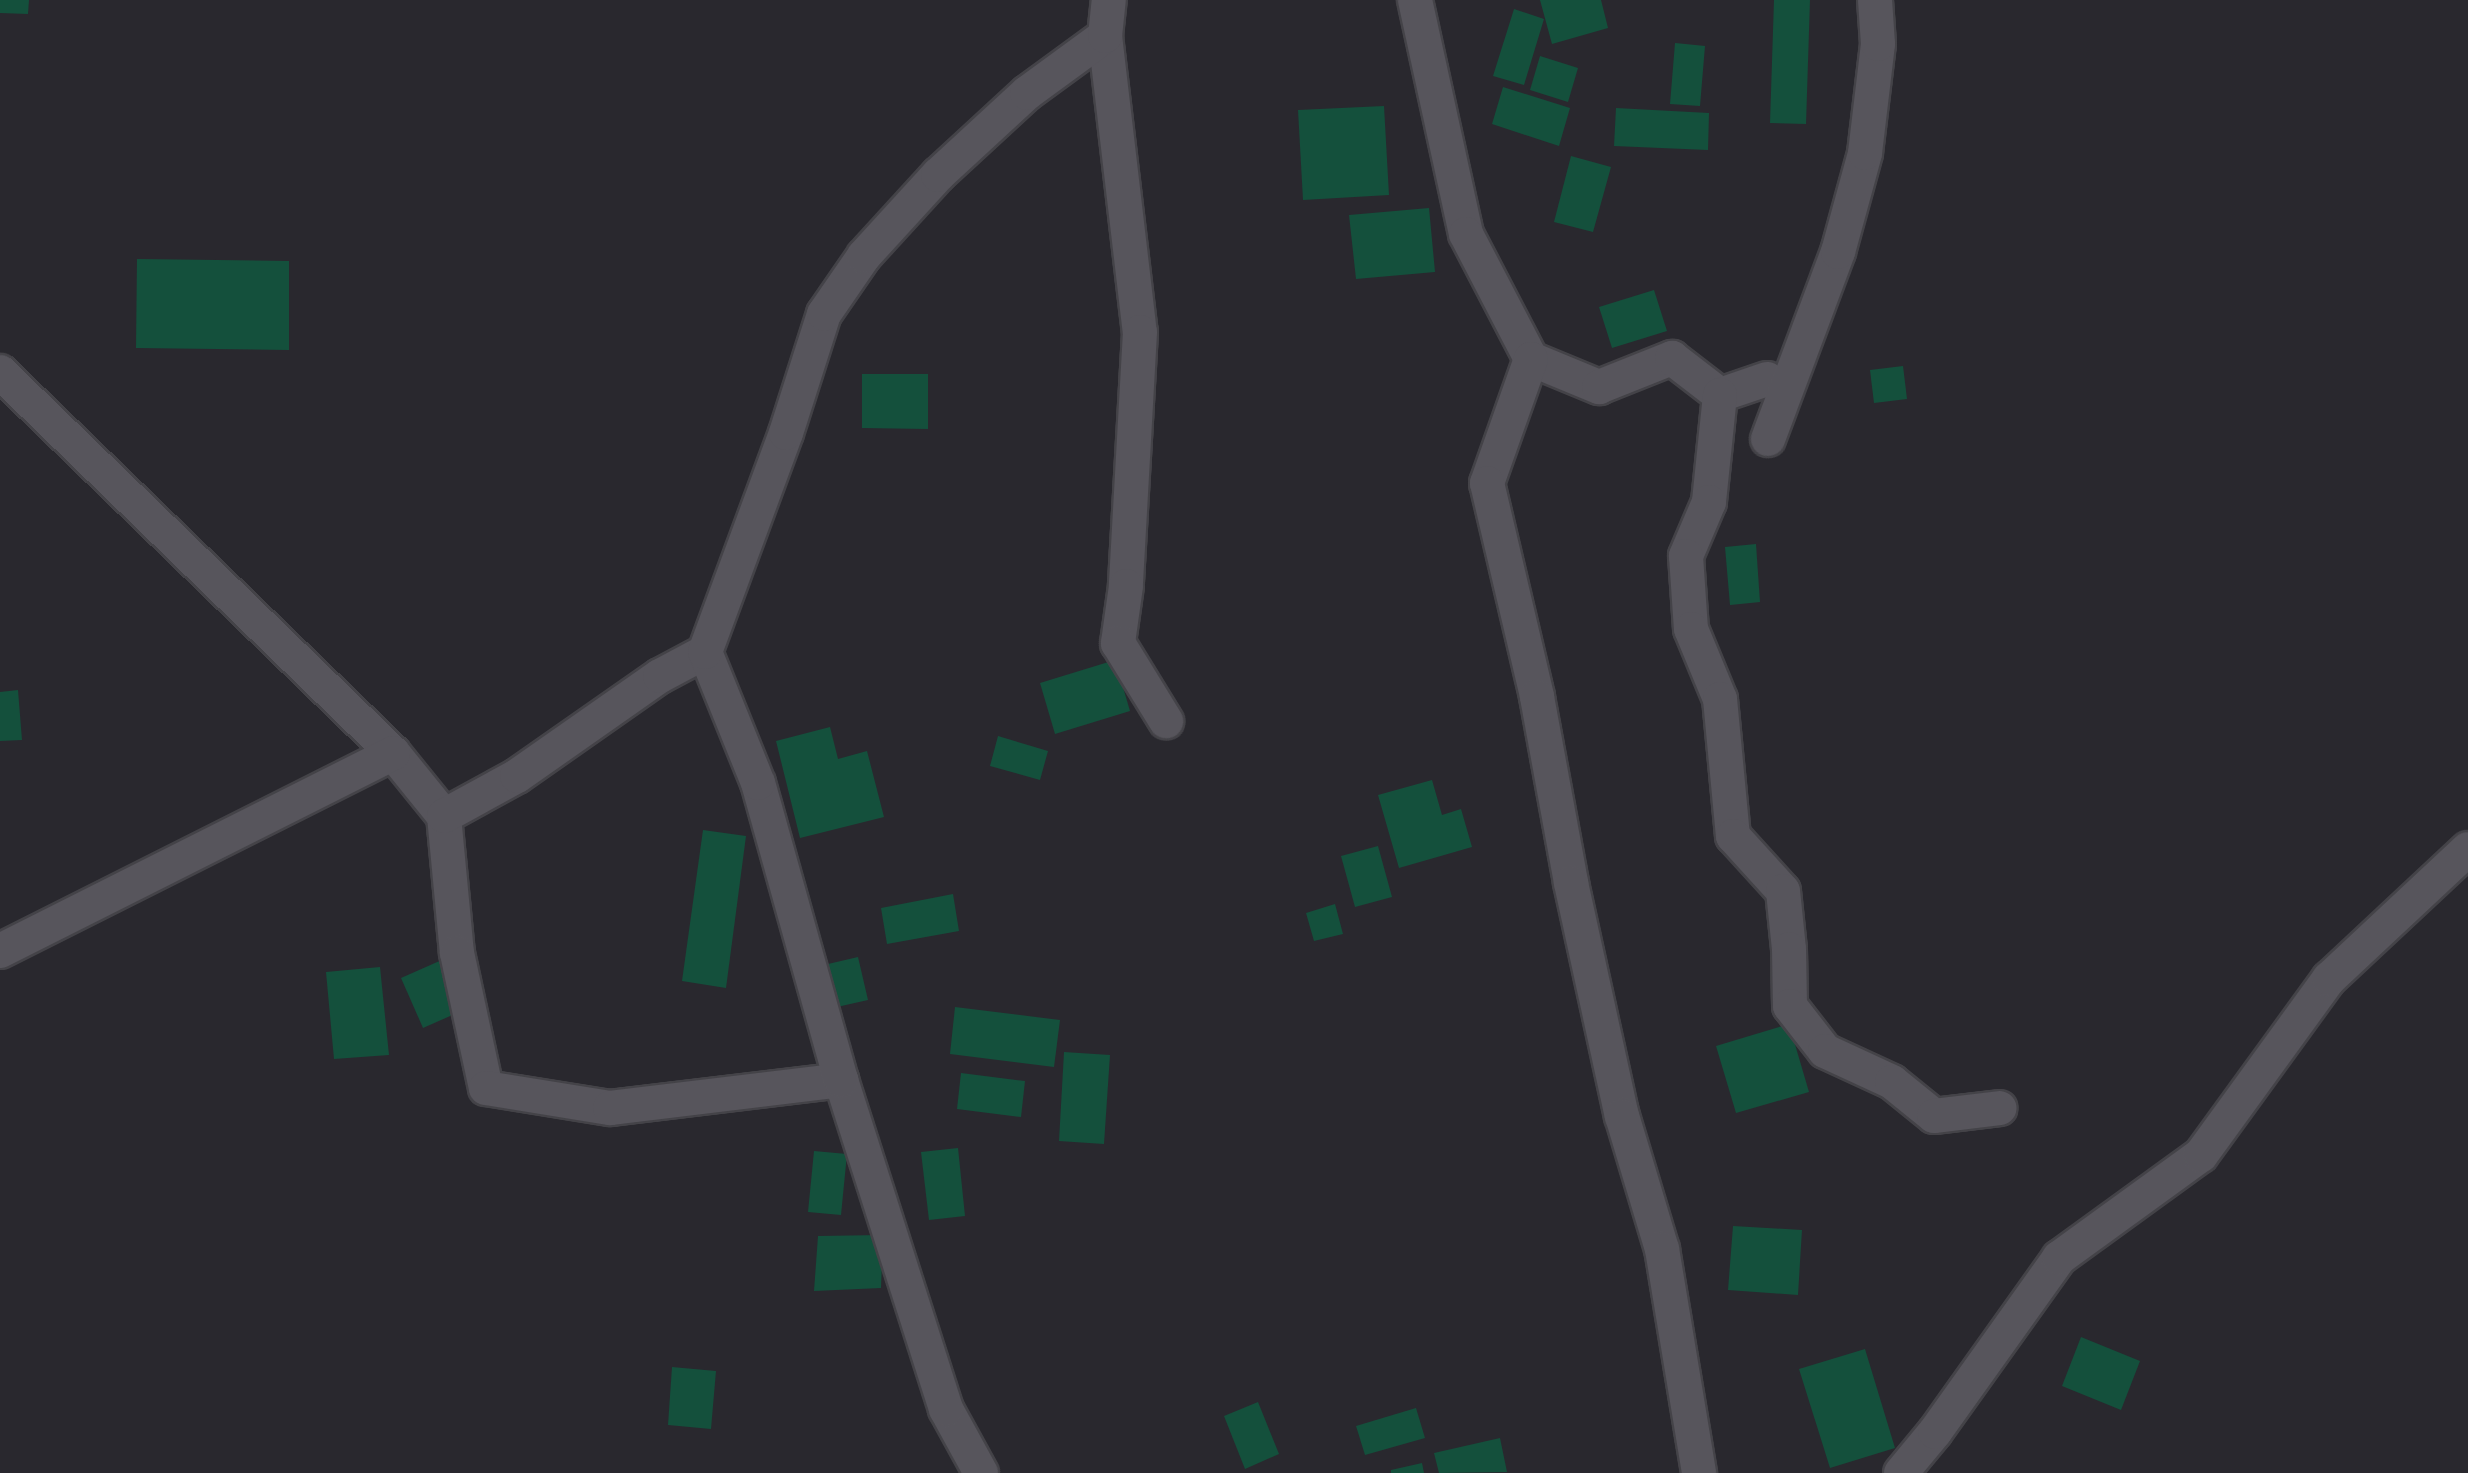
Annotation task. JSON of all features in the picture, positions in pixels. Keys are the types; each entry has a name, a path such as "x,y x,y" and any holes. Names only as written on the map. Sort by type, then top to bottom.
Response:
{"street":[{"path":"1109,0 1105,36 1140,332 1126,586 1118,643 1166,721"},
{"path":"1415,0 1466,234 1531,359 1599,387 1672,358 1720,395"},
{"path":"1768,439 1838,252 1865,153 1878,44 1875,0"},
{"path":"444,816 517,776 660,676 705,652 786,433 824,314 864,256 938,175 1027,93 1105,36"},
{"path":"1531,359 1487,483 1537,697 1571,883 1622,1116 1662,1249 1699,1473"},
{"path":"0,372 393,753 444,816 457,953 486,1088 610,1108 841,1080"},
{"path":"1720,395 1767,379"},
{"path":"1720,395 1709,502 1686,556 1691,629 1720,699 1733,836 1783,891 1789,949 1790,1006 1825,1051 1892,1082 1934,1116 2000,1108"},
{"path":"705,652 758,783 841,1080 946,1409 981,1473"},
{"path":"0,951 393,753"},
{"path":"1901,1473 1935,1432 2059,1258 2201,1155 2329,979 2468,849"}],"building":[{"path":"0,0 29,0 28,14 0,13"},
{"path":"1540,0 1601,0 1608,28 1552,44"},
{"path":"1774,0 1810,0 1806,124 1770,123"},
{"path":"1514,9 1544,19 1524,85 1493,76"},
{"path":"1675,43 1705,46 1700,106 1670,104"},
{"path":"1540,56 1578,68 1568,102 1530,90"},
{"path":"1503,87 1570,108 1559,146 1492,124"},
{"path":"1384,106 1389,195 1303,200 1298,110"},
{"path":"1616,108 1709,113 1708,150 1614,146"},
{"path":"1571,156 1611,167 1593,232 1554,222"},
{"path":"1429,208 1435,272 1356,279 1349,215"},
{"path":"137,259 289,261 289,350 136,348"},
{"path":"1654,290 1667,331 1612,348 1599,307"},
{"path":"1903,366 1907,399 1874,403 1870,370"},
{"path":"862,374 928,374 928,429 862,428"},
{"path":"1756,544 1760,602 1730,605 1725,547"},
{"path":"1115,660 1130,711 1055,734 1040,683"},
{"path":"18,690 22,740 0,741 0,692"},
{"path":"830,727 838,759 867,751 884,817 800,838 776,741"},
{"path":"998,736 1048,751 1040,780 990,766"},
{"path":"1432,780 1442,815 1461,809 1472,847 1399,868 1378,795"},
{"path":"703,830 746,836 726,988 682,981"},
{"path":"1378,846 1392,897 1355,907 1341,856"},
{"path":"953,894 959,931 887,944 881,908"},
{"path":"1335,904 1343,934 1314,941 1306,913"},
{"path":"858,957 868,1000 837,1007 828,964"},
{"path":"444,959 466,1009 423,1028 401,978"},
{"path":"380,967 389,1055 334,1059 326,972"},
{"path":"955,1007 1060,1020 1054,1067 950,1054"},
{"path":"1789,1024 1809,1092 1736,1113 1716,1046"},
{"path":"1064,1052 1110,1055 1104,1144 1059,1141"},
{"path":"961,1073 1025,1081 1021,1117 957,1109"},
{"path":"958,1148 965,1216 929,1220 921,1152"},
{"path":"814,1151 847,1154 841,1215 808,1212"},
{"path":"1733,1226 1802,1230 1798,1295 1728,1290"},
{"path":"883,1235 881,1288 814,1291 818,1236"},
{"path":"2081,1337 2140,1361 2121,1410 2062,1386"},
{"path":"1865,1349 1895,1448 1830,1468 1799,1369"},
{"path":"672,1367 716,1371 711,1429 668,1425"},
{"path":"1258,1402 1279,1454 1245,1469 1224,1416"},
{"path":"1416,1408 1425,1438 1365,1455 1356,1426"},
{"path":"1500,1438 1507,1472 1439,1473 1434,1453"},
{"path":"1422,1463 1424,1473 1391,1473 1391,1470"}]}
